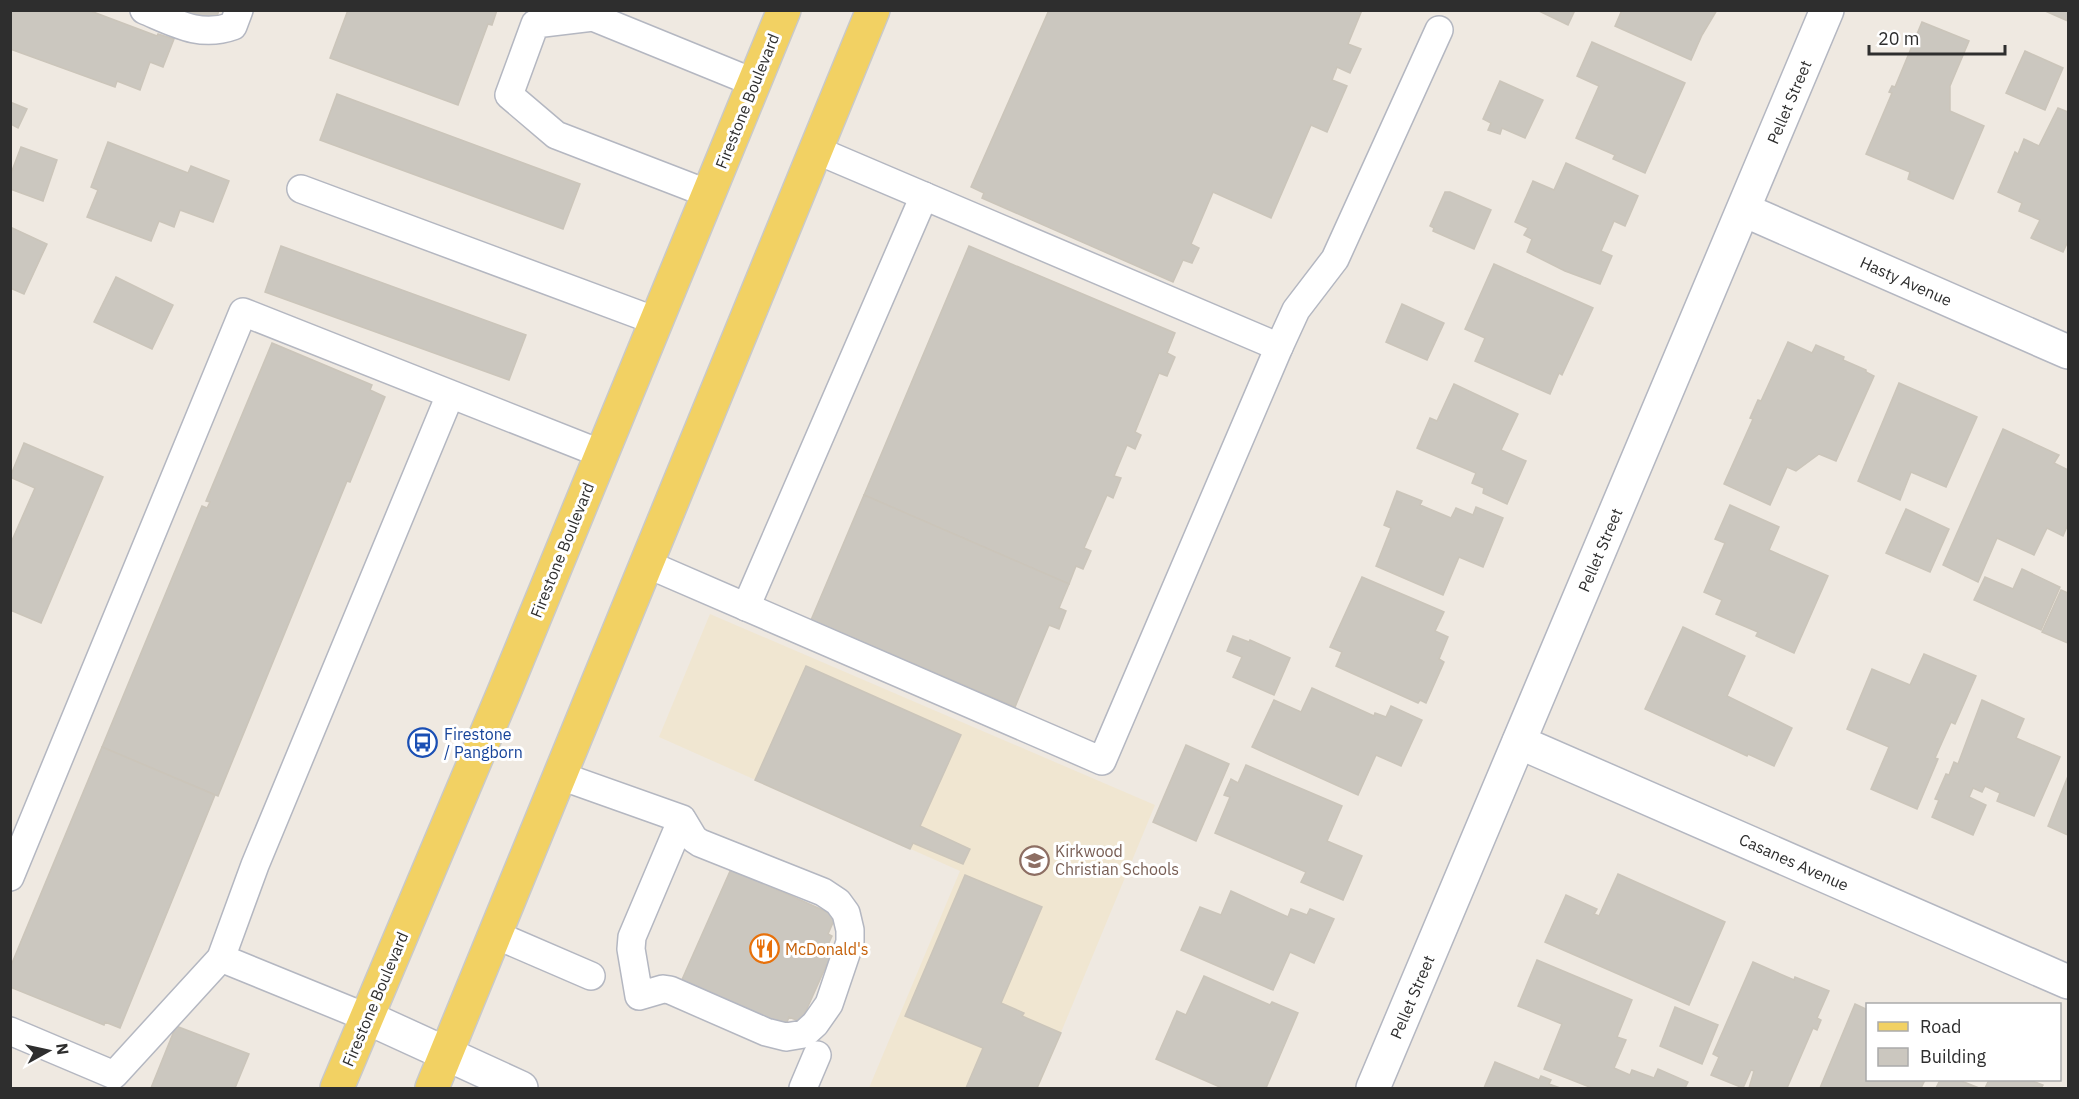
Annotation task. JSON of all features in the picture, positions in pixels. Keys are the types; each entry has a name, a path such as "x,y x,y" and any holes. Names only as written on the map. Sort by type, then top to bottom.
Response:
{"main road":[{"name":"Firestone Boulevard","path":"337,1089 784,10"},
{"path":"432,1089 873,10"}],"street":[{"name":"Pellet Street","path":"1373,1089 1827,10"},
{"name":"Hasty Avenue","path":"1744,210 2068,352"},
{"name":"Casanes Avenue","path":"1519,742 2068,982"},
{"path":"368,1018 521,1089"}],"lane":[{"path":"144,10 200,31 219,31 233,26 239,10"},
{"path":"709,194 556,135 509,95 535,24 593,17 755,83"},
{"path":"646,564 1102,761 1296,310 1335,259 1438,30"},
{"path":"816,150 1279,347"},
{"path":"301,189 656,321"},
{"path":"746,607 924,196"},
{"path":"10,877 243,312 602,454"},
{"path":"10,1031 114,1075 221,958 255,865 450,395"},
{"path":"561,776 682,819 694,839 700,843 823,892 838,902 846,913 850,942 829,1004 815,1024 804,1034 786,1037 766,1032 670,990 663,989 639,996 632,937 682,819"},
{"path":"496,935 591,976"},
{"path":"221,958 368,1018"},
{"path":"803,1089 817,1055"}],"shaded area":[{"name":"Kirkwood Christian Schools","path":"710,614 1155,805 1038,1088 869,1088 960,871 659,737"}],"building":[{"path":"10,10 88,10 157,36 158,34 174,39 163,67 150,62 140,90 117,81 115,87 10,49"},
{"path":"181,10 219,10 215,23"},
{"path":"348,10 497,10 492,25 488,24 458,105 330,58"},
{"path":"1049,10 1362,10 1348,44 1361,49 1350,73 1337,67 1332,80 1347,86 1327,132 1311,125 1271,218 1213,192 1191,244 1199,248 1192,263 1183,260 1173,282 982,198 984,193 971,187"},
{"path":"1537,10 1575,10 1568,25"},
{"path":"1622,10 1717,10 1691,60 1615,26"},
{"path":"2043,10 2068,10 2068,21"},
{"path":"1922,22 1969,41 1950,86 1950,111 1984,126 1953,199 1908,179 1910,172 1866,154 1892,93 1889,92 1892,86 1895,87"},
{"path":"1592,42 1685,83 1645,173 1613,159 1615,155 1576,138 1599,86 1577,76"},
{"path":"2025,51 2063,68 2045,110 2006,93"},
{"path":"1500,81 1543,100 1525,138 1502,128 1500,134 1488,130 1491,123 1483,119"},
{"path":"337,94 580,184 563,229 320,140"},
{"path":"10,102 27,109 18,128 11,124 10,126"},
{"path":"2058,108 2068,112 2068,241 2063,252 2031,238 2040,220 2019,211 2022,203 1998,192 2015,152 2018,154 2024,139 2039,146"},
{"path":"108,142 188,173 191,166 229,181 213,222 180,210 174,227 159,221 151,241 87,217 98,190 91,187"},
{"path":"21,147 57,160 43,201 10,189 10,176"},
{"path":"1566,163 1638,196 1625,226 1614,221 1601,251 1612,256 1600,284 1565,271 1527,252 1532,239 1524,235 1528,228 1515,222 1533,181 1554,190"},
{"path":"1445,192 1450,192 1491,210 1474,249 1433,231 1434,228 1430,226"},
{"path":"10,227 47,244 24,294 10,288"},
{"path":"281,246 526,335 509,380 265,292"},
{"path":"969,246 1175,333 1167,353 1175,357 1167,376 1159,373 1135,432 1141,435 1135,449 1127,445 1114,476 1121,478 1113,498 1107,495 1084,548 1091,551 1083,569 1076,566 1069,584 864,495"},
{"path":"1494,264 1593,308 1562,375 1559,373 1550,394 1475,361 1485,338 1465,329"},
{"path":"116,277 173,305 152,349 94,322"},
{"path":"1402,304 1444,323 1427,360 1386,342"},
{"path":"1788,342 1812,353 1816,345 1844,357 1843,360 1874,376 1836,461 1819,454 1796,471 1787,467 1770,505 1724,484 1753,419 1750,418 1758,400 1761,401"},
{"path":"272,343 372,385 370,390 385,397 350,482 347,481 218,796 102,747 202,506 207,508 210,502 206,501"},
{"path":"1899,383 1977,417 1946,487 1911,472 1900,500 1858,481"},
{"path":"1454,384 1518,414 1501,450 1526,461 1507,504 1483,493 1484,488 1472,483 1476,473 1417,448 1430,418 1437,421"},
{"path":"2003,429 2059,455 2054,463 2068,470 2068,524 2063,536 2047,528 2034,555 1997,538 1978,582 1943,565"},
{"path":"24,443 103,477 41,623 10,610 10,545 35,488 10,477"},
{"path":"1397,491 1422,501 1420,505 1451,518 1456,508 1473,515 1476,507 1503,518 1483,567 1459,557 1443,595 1376,566 1391,528 1384,525"},
{"path":"864,495 1069,584 1059,608 1066,611 1059,629 1049,625 1015,707 811,620"},
{"path":"1730,505 1779,527 1769,550 1828,576 1794,653 1756,636 1758,632 1716,614 1722,600 1704,592 1725,543 1715,539"},
{"path":"1906,509 1949,529 1930,572 1886,553"},
{"path":"2022,569 2060,587 2041,630 1974,600 1985,577 2013,589"},
{"path":"1362,577 1444,612 1435,631 1448,637 1439,659 1444,662 1426,703 1420,700 1418,703 1336,666 1342,652 1330,647"},
{"path":"2061,590 2068,593 2068,643 2042,632"},
{"path":"1683,627 1745,656 1727,696 1792,728 1774,766 1645,709"},
{"path":"1233,636 1249,642 1250,640 1290,658 1274,695 1233,677 1242,657 1227,651"},
{"path":"1924,654 1976,676 1955,724 1951,722 1935,758 1938,759 1917,809 1871,789 1889,747 1847,729 1872,669 1910,685"},
{"path":"806,666 961,735 920,826 970,849 963,864 913,843 910,849 755,780"},
{"path":"1312,688 1374,716 1375,713 1386,717 1391,706 1422,720 1401,766 1376,755 1358,795 1252,747 1274,700 1301,712"},
{"path":"1982,700 2024,719 2016,738 2060,757 2034,816 1997,801 2000,793 1985,786 1982,792 1973,788 1969,797 1986,805 1973,835 1932,817 1939,800 1935,799 1946,774 1949,775 1954,762 1958,764"},
{"path":"1186,745 1229,764 1196,841 1153,822"},
{"path":"102,747 215,795 120,1028 105,1022 104,1025 10,987 10,968"},
{"path":"1246,765 1342,806 1327,841 1362,856 1343,900 1301,882 1306,872 1215,833 1230,797 1224,795 1231,779 1238,783"},
{"path":"2068,776 2068,835 2048,826"},
{"name":"McDonald's","path":"731,869 836,916 828,934 832,936 827,947 836,952 831,965 827,964 801,1022 789,1017 784,1030 680,984"},
{"path":"1618,874 1725,922 1689,1005 1545,942 1566,895 1597,909 1594,914 1599,916"},
{"path":"965,875 1042,907 1001,1003 1024,1013 1022,1016 1061,1033 1037,1088 966,1088 983,1048 905,1016"},
{"path":"1231,891 1288,917 1291,909 1307,915 1310,909 1334,919 1314,963 1290,952 1273,990 1181,950 1200,907 1221,915"},
{"path":"1537,960 1632,1000 1617,1037 1626,1040 1614,1068 1630,1075 1632,1070 1654,1078 1658,1069 1688,1082 1685,1088 1592,1088 1544,1069 1562,1024 1518,1006"},
{"path":"1753,962 1794,980 1795,977 1829,991 1817,1018 1821,1020 1817,1030 1813,1028 1787,1088 1749,1088 1754,1071 1751,1070 1743,1088 1711,1075 1719,1057 1713,1054"},
{"path":"1204,976 1270,1005 1272,1002 1298,1013 1266,1088 1222,1088 1156,1059 1177,1011 1186,1015"},
{"path":"1855,1004 1866,1009 1866,1081 1924,1081 1921,1088 1820,1088"},
{"path":"1675,1007 1718,1025 1702,1064 1660,1046"},
{"path":"176,1026 249,1054 235,1088 151,1088"},
{"path":"1495,1062 1539,1080 1541,1076 1551,1080 1549,1084 1560,1088 1484,1088"},
{"path":"1940,1081 1962,1081 1979,1088 1936,1088"},
{"path":"1988,1081 2033,1081 2043,1085 2041,1088 1985,1088"}],"place":[{"name":"Firestone / Pangborn","path":"423,743"},
{"name":"Kirkwood Christian Schools","path":"1034,860"},
{"name":"McDonald's","path":"764,949"}]}
